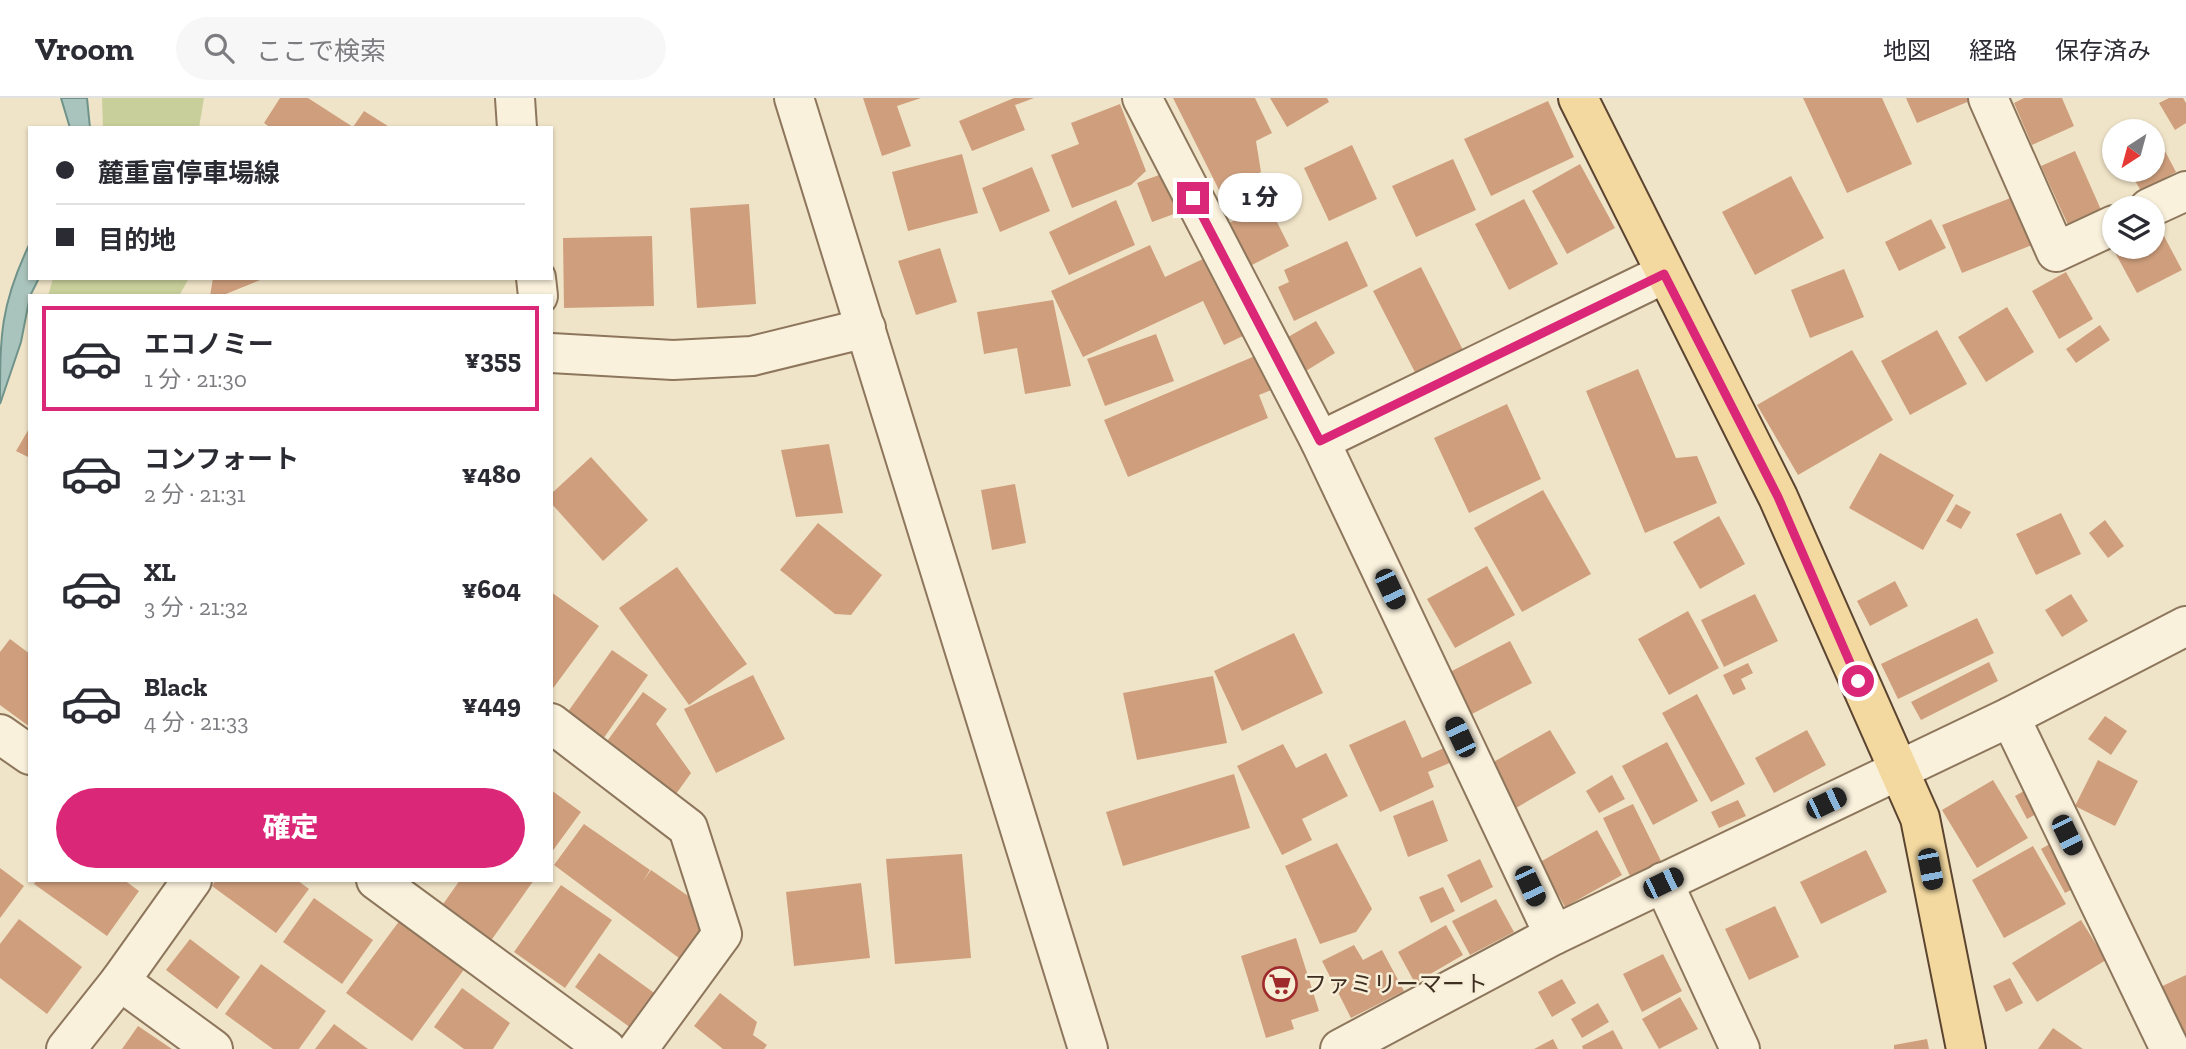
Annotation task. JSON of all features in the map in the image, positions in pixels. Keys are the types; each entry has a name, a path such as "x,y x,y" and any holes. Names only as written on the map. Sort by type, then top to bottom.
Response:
{"main road":[{"path":"1580,99 1664,274 1778,497 1896,769 1920,818 1966,1049"}],"street":[{"path":"515,98 517,126"},
{"path":"794,98 1088,1049"},
{"path":"1142,98 1320,441 1554,935"},
{"path":"1987,98 2056,252 2102,231"},
{"path":"2165,201 2186,191"},
{"path":"1320,441 1664,274"},
{"path":"553,354 673,360 752,356 866,328"},
{"path":"1339,1049 1554,935 1896,769 2010,717 2186,626"},
{"path":"2010,717 2170,1049"},
{"path":"553,725 688,828 722,934 638,1049"},
{"path":"0,734 28,754"},
{"path":"66,1049 120,981 191,882"},
{"path":"379,882 606,1049"},
{"path":"1663,883 1740,1049"},
{"path":"120,981 213,1049"}],"green space":[{"path":"102,98 204,98 199,126 103,126"},
{"path":"52,280 188,280 180,294 49,294"}],"water":[{"path":"61,98 87,98 90,126 69,126"},
{"path":"28,247 28,280 38,280 31,294 28,294 21,342 0,404 0,359 4,321 20,265"}],"building":[{"path":"280,98 308,98 351,126 268,126 264,123"},
{"path":"863,98 921,98 897,106 911,146 882,156"},
{"path":"1014,98 1034,98 1015,105 1025,130 972,151 959,121"},
{"path":"1173,98 1255,98 1272,133 1256,141 1261,172 1220,192"},
{"path":"1270,98 1327,98 1329,102 1287,127"},
{"path":"1803,98 1882,98 1912,164 1847,193"},
{"path":"1906,98 1971,98 1972,100 1917,123"},
{"path":"2024,98 2062,98 2074,126 2032,145 2014,103"},
{"path":"2169,98 2183,98 2186,103 2186,123 2175,130 2159,103"},
{"path":"1548,101 1574,157 1491,196 1464,139"},
{"path":"1120,104 1146,171 1131,185 1072,208 1051,155 1079,144 1071,123"},
{"path":"364,111 388,126 354,126"},
{"path":"1352,145 1377,199 1329,221 1304,168"},
{"path":"2075,151 2102,212 2069,227 2041,166"},
{"path":"2165,151 2176,172 2165,178"},
{"path":"962,154 978,213 908,231 892,172"},
{"path":"1453,159 1476,210 1416,237 1392,186"},
{"path":"1580,164 1615,228 1567,254 1532,191"},
{"path":"1032,167 1050,211 1000,232 982,188"},
{"path":"1170,171 1185,210 1152,222 1137,183"},
{"path":"1791,176 1824,238 1755,275 1722,212"},
{"path":"2136,182 2158,182 2141,191"},
{"path":"2013,197 2032,245 1962,273 1942,225"},
{"path":"1524,199 1558,264 1509,290 1475,224"},
{"path":"1116,200 1135,245 1069,275 1049,232"},
{"path":"749,204 756,304 697,308 690,208"},
{"path":"1268,204 1289,246 1246,268 1225,225"},
{"path":"1931,219 1946,248 1899,271 1885,242"},
{"path":"652,236 654,306 564,308 563,238"},
{"path":"2165,238 2182,270 2137,293 2119,259 2165,259"},
{"path":"1347,241 1368,286 1294,321 1278,287 1289,282 1284,270"},
{"path":"1150,245 1165,277 1207,257 1245,335 1224,345 1203,301 1083,357 1051,291"},
{"path":"940,248 957,302 916,315 898,261"},
{"path":"1421,267 1466,356 1419,380 1373,291"},
{"path":"1844,269 1864,317 1810,338 1791,290"},
{"path":"2066,272 2093,319 2059,339 2032,291"},
{"path":"213,280 260,280 226,294 210,294"},
{"path":"1053,300 1071,386 1025,394 1017,348 984,354 977,312"},
{"path":"2007,307 2034,352 1986,382 1958,337"},
{"path":"1316,321 1335,353 1301,374 1281,341"},
{"path":"2100,325 2110,340 2076,363 2066,349"},
{"path":"1937,330 1967,384 1910,415 1881,361"},
{"path":"1156,334 1174,381 1105,406 1087,359"},
{"path":"1852,350 1893,420 1798,475 1757,405"},
{"path":"1262,353 1276,388 1259,395 1268,418 1128,477 1104,420"},
{"path":"1638,369 1676,458 1697,456 1717,503 1645,533 1586,391"},
{"path":"1507,404 1541,479 1469,513 1434,438"},
{"path":"28,430 28,457 16,451"},
{"path":"829,444 843,513 796,517 781,450"},
{"path":"1880,453 1954,495 1923,550 1849,508"},
{"path":"591,457 648,520 603,561 553,505 553,492"},
{"path":"1015,484 1026,543 992,550 981,490"},
{"path":"1543,490 1591,574 1522,612 1474,528"},
{"path":"1956,504 1971,512 1961,529 1946,521"},
{"path":"2061,513 2081,554 2036,575 2016,534"},
{"path":"1719,516 1745,564 1700,589 1673,542"},
{"path":"2105,520 2124,546 2108,558 2089,533"},
{"path":"818,523 882,575 851,615 835,614 780,570"},
{"path":"1487,566 1515,615 1455,648 1427,599"},
{"path":"677,567 747,664 689,705 619,608"},
{"path":"1895,581 1908,606 1870,626 1857,601"},
{"path":"553,593 599,626 553,688"},
{"path":"1755,594 1778,641 1724,667 1701,620"},
{"path":"2071,594 2088,621 2062,637 2045,610"},
{"path":"1688,611 1719,668 1669,695 1638,639"},
{"path":"1977,618 1994,653 1898,699 1881,664"},
{"path":"1294,633 1323,693 1242,731 1214,671"},
{"path":"10,639 28,652 28,726 0,705 0,652"},
{"path":"1510,641 1532,683 1472,714 1450,672"},
{"path":"612,650 648,675 603,739 567,713"},
{"path":"1989,662 1998,681 1921,720 1911,702"},
{"path":"1748,663 1753,673 1741,679 1746,689 1733,695 1723,675"},
{"path":"753,675 785,739 716,773 684,709"},
{"path":"1213,676 1227,743 1137,760 1123,693"},
{"path":"643,692 667,709 656,724 691,773 676,794 605,744"},
{"path":"1697,694 1745,784 1711,802 1662,713"},
{"path":"2105,716 2127,731 2111,755 2088,739"},
{"path":"1405,720 1422,758 1446,747 1452,762 1428,772 1434,787 1380,812 1349,745"},
{"path":"1550,730 1576,773 1516,808 1490,764"},
{"path":"1807,730 1826,765 1774,793 1755,758"},
{"path":"1667,742 1698,801 1653,825 1622,766"},
{"path":"1283,744 1296,768 1326,753 1348,796 1302,819 1312,840 1282,855 1237,766"},
{"path":"2098,760 2138,781 2115,826 2075,806"},
{"path":"1234,774 1250,828 1123,866 1106,812"},
{"path":"1612,775 1625,799 1599,813 1586,791"},
{"path":"1993,780 2028,838 1977,868 1942,810"},
{"path":"2033,786 2046,809 2027,819 2015,796"},
{"path":"553,791 581,812 553,850"},
{"path":"1433,800 1448,841 1408,857 1393,816"},
{"path":"1738,800 1746,816 1719,828 1711,812"},
{"path":"1633,804 1661,861 1630,876 1603,818"},
{"path":"584,824 650,870 643,881 651,870 694,900 711,931 687,964 554,865"},
{"path":"1597,830 1622,875 1565,907 1540,862"},
{"path":"2060,838 2084,883 2065,893 2041,849"},
{"path":"1337,843 1372,909 1356,932 1320,944 1285,866"},
{"path":"2033,846 2066,904 2004,938 1972,880"},
{"path":"1866,850 1887,892 1821,924 1800,882"},
{"path":"962,854 971,958 895,964 886,859"},
{"path":"1480,859 1493,887 1461,903 1447,875"},
{"path":"0,868 24,886 0,918"},
{"path":"127,882 139,891 107,936 34,884"},
{"path":"215,882 300,882 309,889 276,933 212,886"},
{"path":"459,882 533,882 490,942 441,907"},
{"path":"861,883 870,958 794,966 786,892"},
{"path":"561,885 612,920 565,988 514,952"},
{"path":"1443,887 1455,911 1431,923 1419,897"},
{"path":"314,898 373,940 342,984 283,942"},
{"path":"1496,899 1514,932 1470,955 1452,921"},
{"path":"1775,906 1799,957 1749,980 1725,929"},
{"path":"403,916 468,964 412,1041 346,993"},
{"path":"19,919 82,967 47,1014 0,978 0,944"},
{"path":"2081,920 2106,960 2037,1002 2012,963"},
{"path":"1446,925 1463,955 1415,983 1398,952"},
{"name":"ファミリーマート","path":"1296,938 1319,1011 1291,1020 1294,1029 1266,1038 1241,956"},
{"path":"190,939 240,977 217,1009 166,970"},
{"path":"1354,945 1363,960 1382,950 1404,991 1351,1018 1322,961"},
{"path":"599,953 664,1000 639,1034 575,987"},
{"path":"1663,954 1682,991 1642,1012 1623,974"},
{"path":"261,964 326,1011 299,1049 273,1049 225,1014"},
{"path":"2186,975 2186,1049 2156,989"},
{"path":"2010,978 2023,1003 2006,1012 1993,986"},
{"path":"1562,979 1576,1003 1552,1017 1538,992"},
{"path":"462,988 510,1023 493,1049 464,1049 434,1027"},
{"path":"720,993 757,1022 753,1035 767,1045 764,1049 723,1049 694,1026"},
{"path":"1680,997 1698,1029 1659,1049 1642,1019"},
{"path":"1598,1003 1609,1022 1582,1038 1571,1019"},
{"path":"334,1024 368,1049 315,1049"},
{"path":"138,1026 172,1049 122,1049"},
{"path":"2053,1028 2083,1049 2038,1049"},
{"path":"1613,1030 1623,1049 1583,1049 1582,1046"},
{"path":"1553,1039 1558,1049 1534,1049"},
{"path":"1927,1039 1929,1049 1894,1049 1894,1045"}],"place":[{"name":"ファミリーマート","path":"1280,984"}],"route":[{"path":"1193,198 1320,441 1664,274 1778,497 1858,681"}]}
